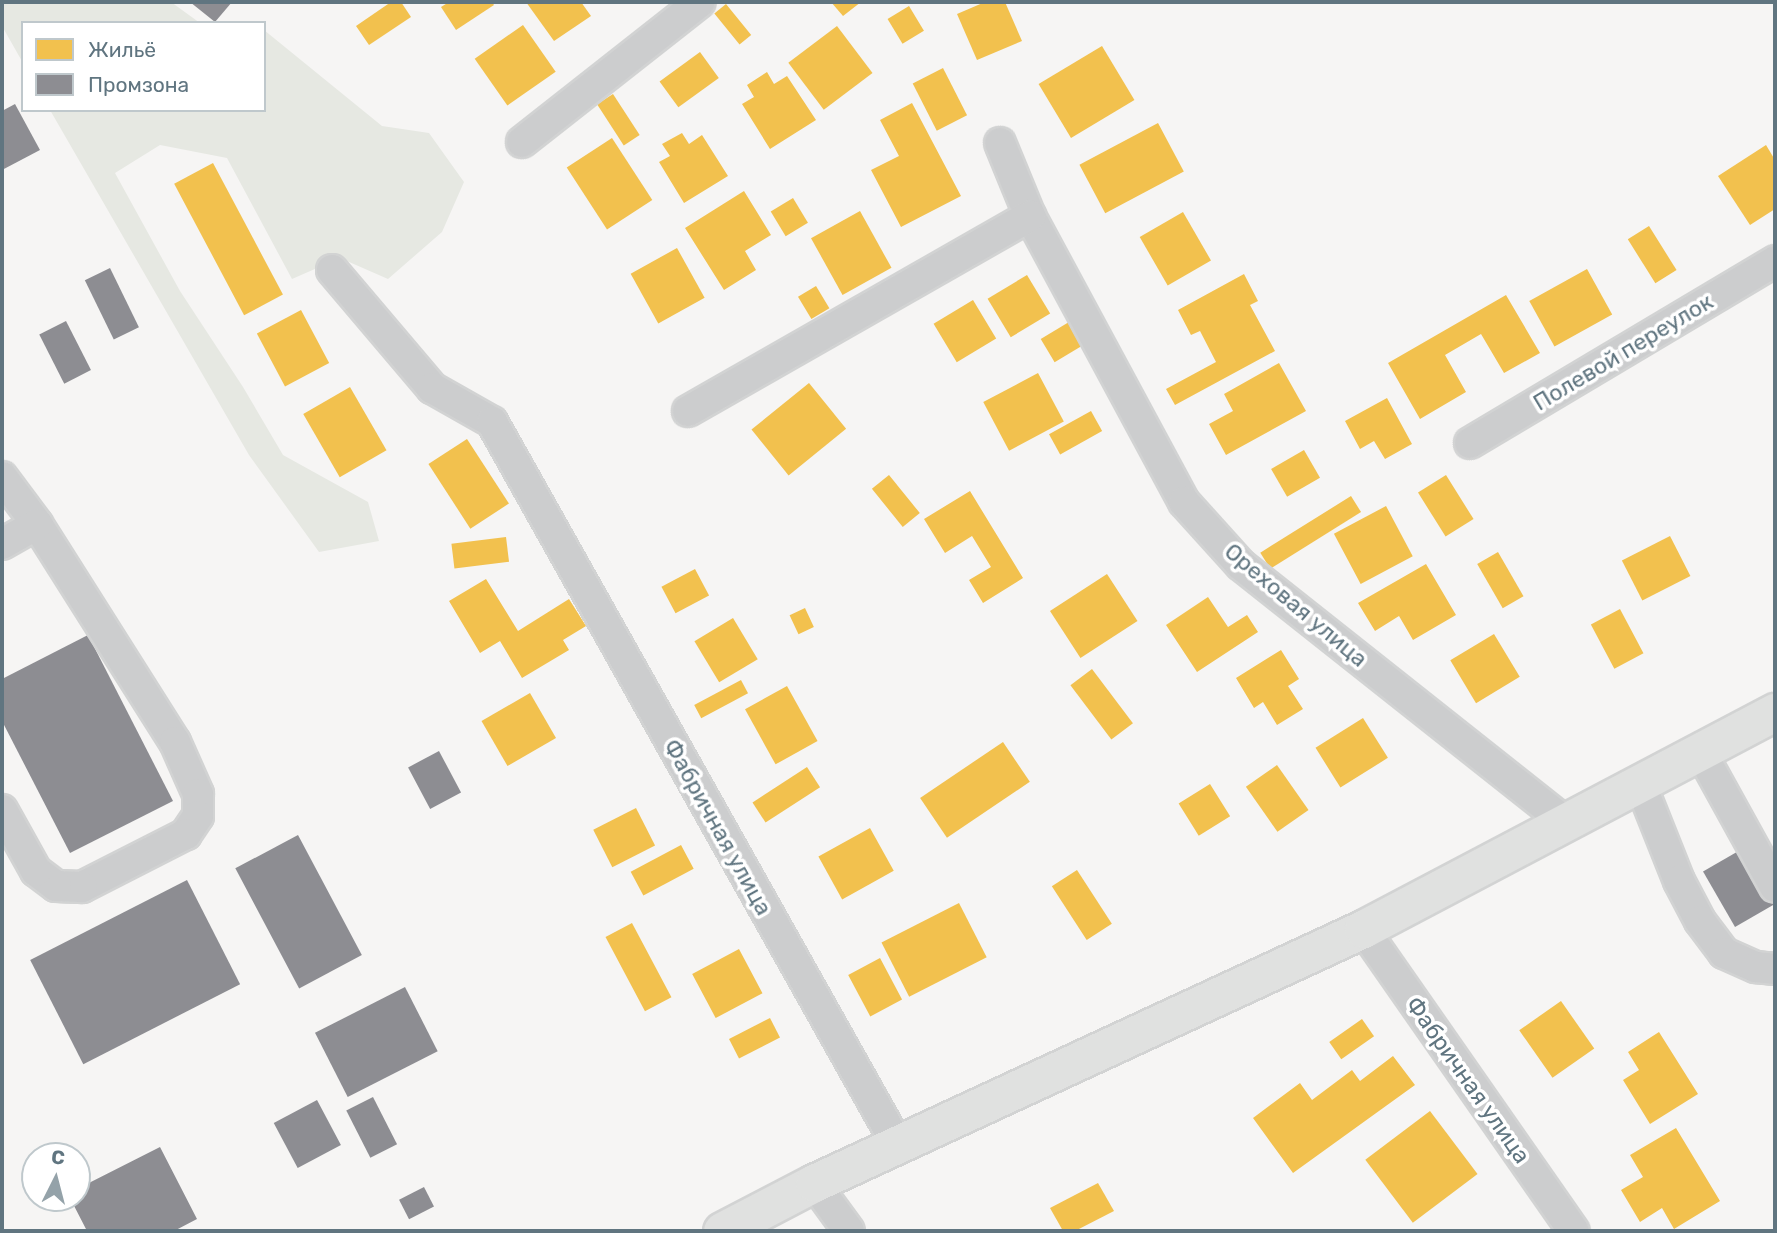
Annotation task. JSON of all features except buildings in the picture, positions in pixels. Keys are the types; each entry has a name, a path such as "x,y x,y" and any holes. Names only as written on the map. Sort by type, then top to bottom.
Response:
{"main road":[{"path":"722,1231 814,1183 1363,929 1775,712"}],"street":[{"path":"522,142 700,2"},
{"name":"Ореховая улица","path":"1000,143 1030,216 1184,502 1241,565 1565,822"},
{"path":"688,411 1030,216"},
{"name":"Полевой переулок","path":"1470,443 1775,261"},
{"name":"Фабричная улица","path":"332,270 432,388 492,422 897,1144"},
{"path":"2,477 37,524 175,742 198,794 198,816 186,834 82,887 56,886 36,871 2,810"},
{"path":"2,544 37,524"},
{"path":"1700,751 1775,887"},
{"path":"1640,783 1679,881 1700,921 1724,953 1756,967 1775,969"},
{"name":"Фабричная улица","path":"1363,929 1574,1231"},
{"path":"814,1183 849,1231"}],"shaded area":[{"path":"2,2 171,2 197,21 21,21 21,59 2,26"},
{"path":"266,32 382,126 429,133 464,182 442,232 388,279 340,258 292,279 227,158 160,145 115,173 180,291 243,387 283,455 368,502 379,541 319,552 249,455 51,112 266,112"}]}
